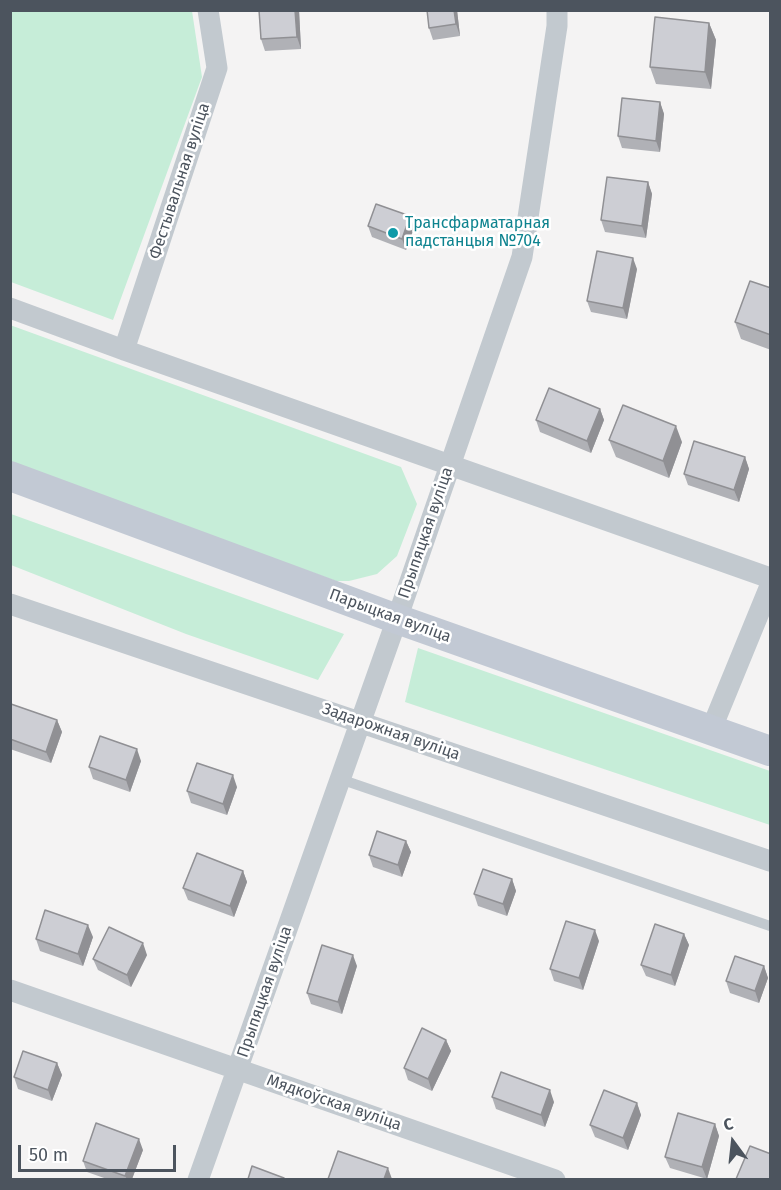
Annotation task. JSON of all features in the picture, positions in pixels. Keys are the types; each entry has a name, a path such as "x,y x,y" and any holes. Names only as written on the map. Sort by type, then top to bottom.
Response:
{"main road":[{"name":"Парыцкая вуліца","path":"10,476 397,619 771,751"}],"street":[{"name":"Фестывальная вуліца","path":"124,350 217,68 208,10"},
{"name":"Прыпяцкая вуліца","path":"198,1179 397,619 522,257 557,26 557,10"},
{"path":"10,308 771,578"},
{"path":"711,730 771,586"},
{"name":"Задарожная вуліца","path":"10,604 771,861"},
{"name":"Мядкоўская вуліца","path":"10,990 543,1177"}],"lane":[{"path":"340,779 771,926"}],"green space":[{"path":"10,11 192,11 202,77 113,320 11,282"},
{"path":"10,325 401,467 417,504 397,556 377,574 349,581 336,581 11,463"},
{"path":"10,514 344,634 318,680 186,634 11,565"},
{"path":"418,648 770,771 770,825 405,702"}],"building":[{"path":"259,10 295,10 297,37 261,39"},
{"path":"427,10 454,10 456,24 429,28"},
{"path":"655,17 709,23 705,72 650,67"},
{"path":"622,98 660,102 656,141 618,136"},
{"path":"607,177 648,182 642,226 601,220"},
{"path":"376,204 410,216 402,239 368,226"},
{"path":"597,251 633,258 623,308 587,301"},
{"path":"750,281 771,288 771,335 735,322"},
{"path":"549,388 600,409 587,441 536,420"},
{"path":"623,405 676,426 663,461 609,440"},
{"path":"694,441 745,457 734,490 684,474"},
{"path":"11,704 57,720 46,752 10,739"},
{"path":"100,736 137,749 126,780 89,767"},
{"path":"197,763 233,775 223,804 187,791"},
{"path":"377,831 406,841 398,865 369,855"},
{"path":"197,853 243,871 230,906 183,888"},
{"path":"483,869 512,879 503,904 474,894"},
{"path":"45,910 88,925 78,954 36,939"},
{"path":"566,921 595,930 579,978 550,969"},
{"path":"655,924 684,934 671,975 641,965"},
{"path":"109,927 143,943 127,975 93,959"},
{"path":"322,945 353,955 338,1002 307,993"},
{"path":"735,956 764,966 755,991 726,981"},
{"path":"422,1028 446,1040 428,1079 404,1068"},
{"path":"23,1051 57,1063 48,1090 14,1077"},
{"path":"501,1072 550,1090 541,1115 492,1097"},
{"path":"604,1090 637,1103 623,1138 590,1125"},
{"path":"678,1113 715,1124 702,1167 665,1157"},
{"path":"96,1123 139,1139 125,1176 83,1161"},
{"path":"750,1146 771,1154 771,1179 736,1179"},
{"path":"338,1151 388,1168 384,1179 328,1179"},
{"path":"252,1166 284,1178 284,1179 248,1179"}],"place":[{"name":"Трансфарматарная падстанцыя №704","path":"393,233"}]}
